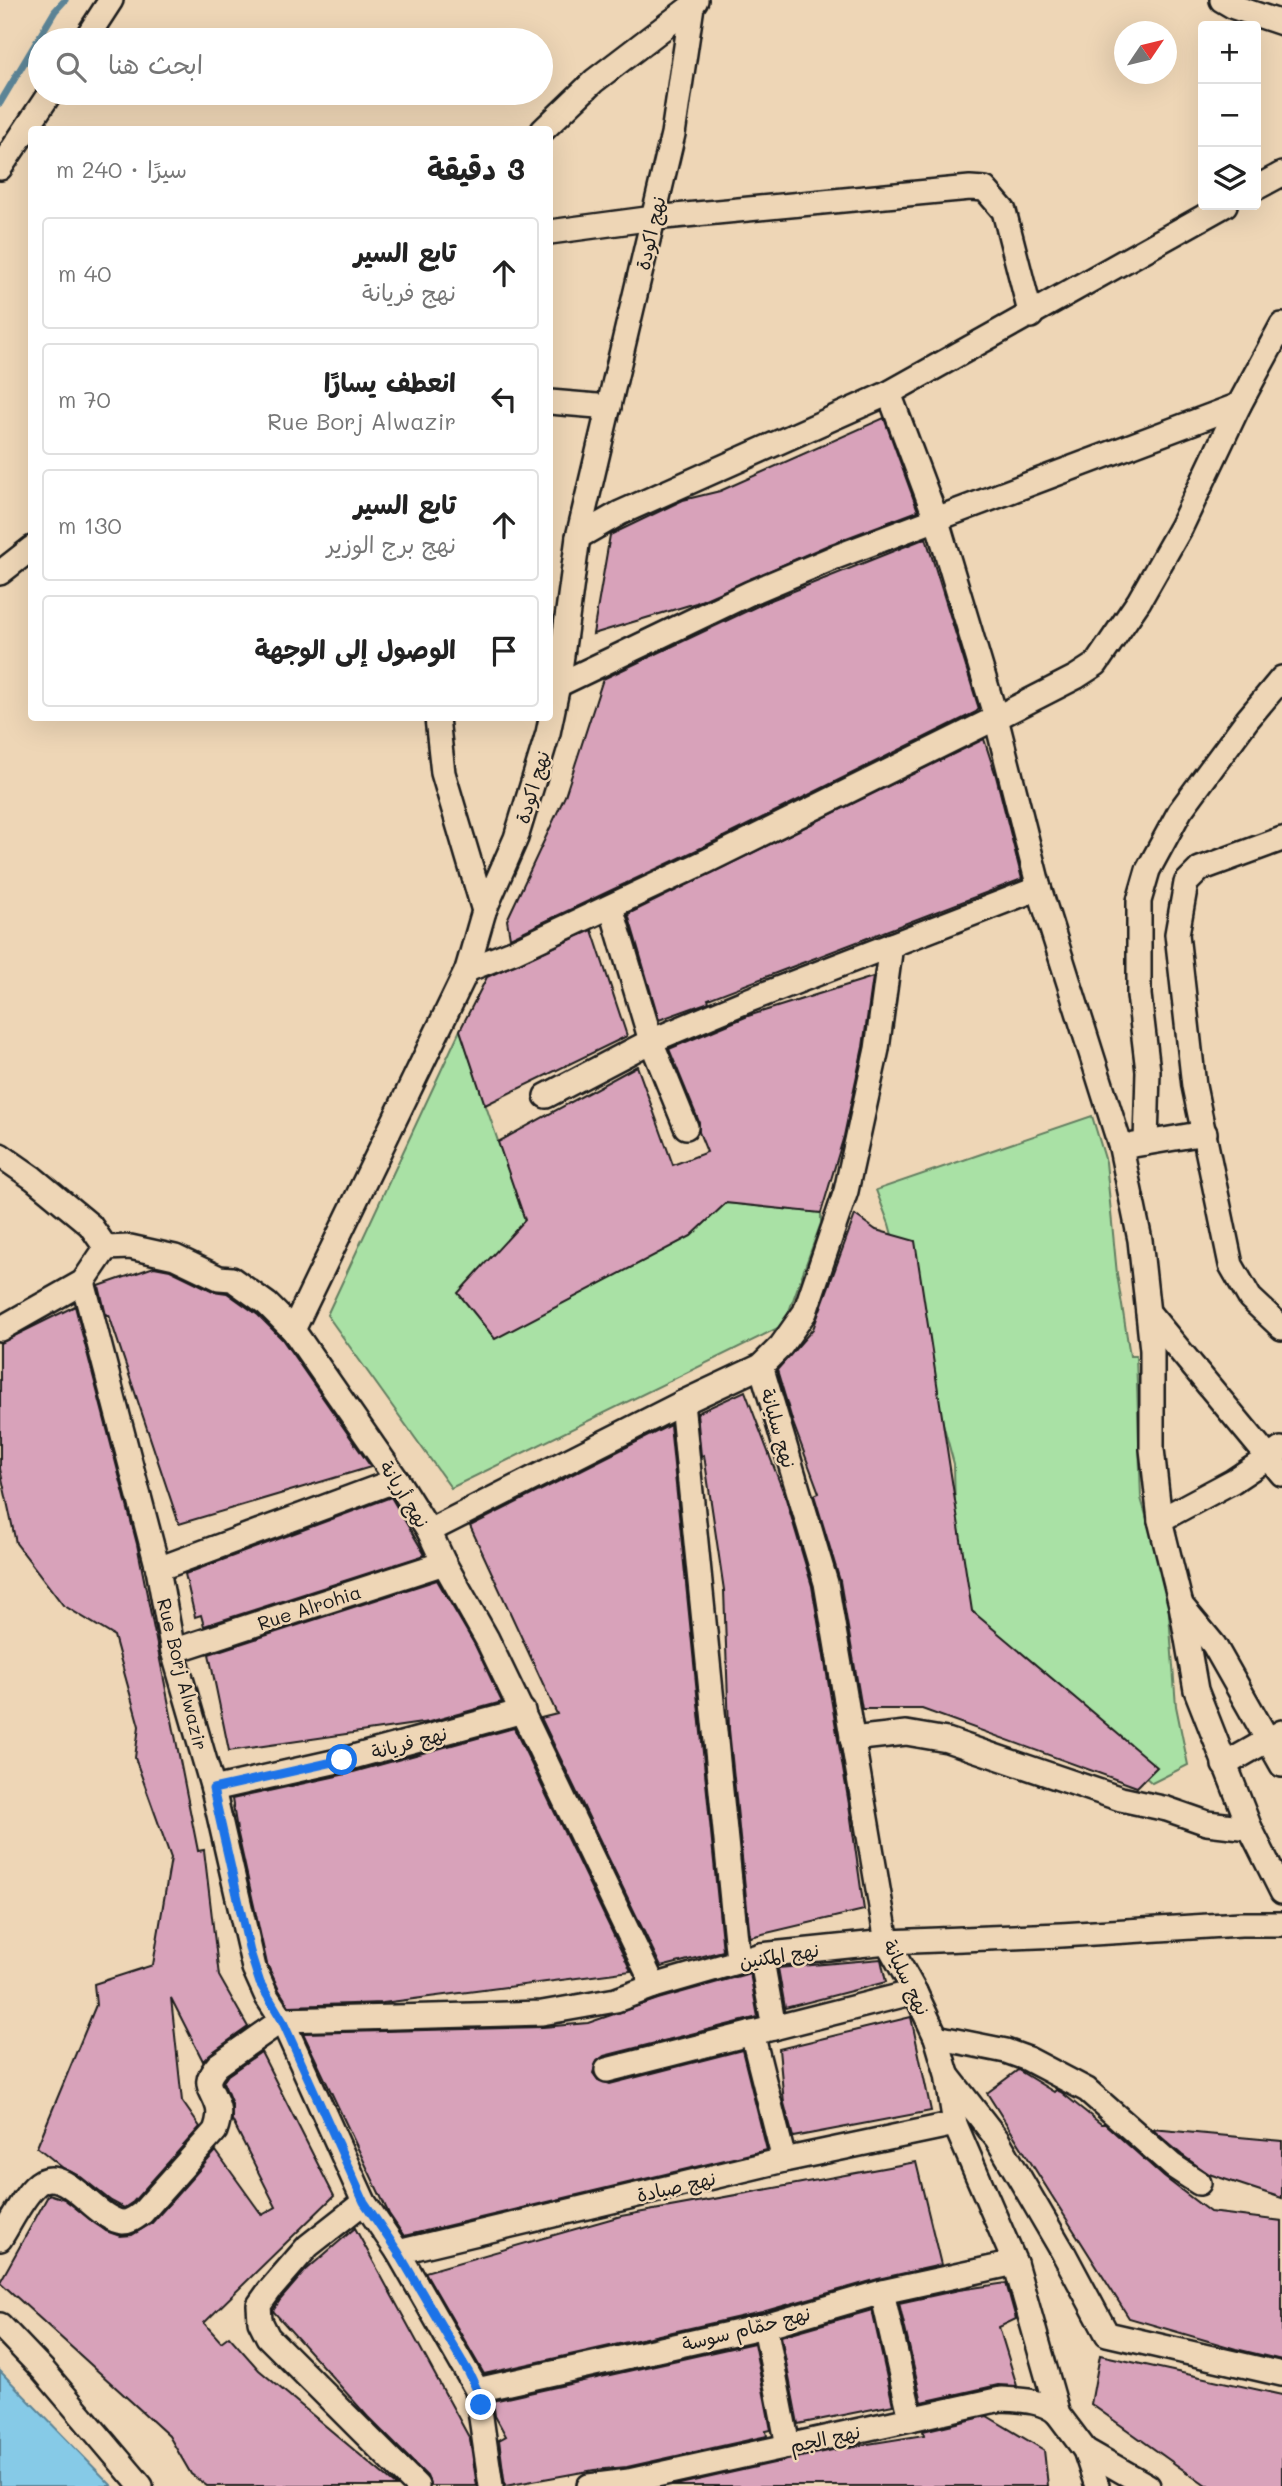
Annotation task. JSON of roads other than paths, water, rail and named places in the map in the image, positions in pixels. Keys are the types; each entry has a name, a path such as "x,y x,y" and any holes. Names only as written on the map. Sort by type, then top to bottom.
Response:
{"street":[{"path":"93,28 111,0"},
{"path":"1222,0 1234,7 1282,23"},
{"path":"547,126 594,81 694,3"},
{"name":"نهج اكودة","path":"553,706 578,537 673,134 694,3"},
{"path":"0,168 42,105"},
{"path":"1261,185 1282,174"},
{"path":"553,232 654,218 970,188 985,189 1004,211 1031,316"},
{"path":"578,537 620,513 796,432 889,393 1216,210"},
{"path":"467,970 611,907 996,718 1096,664 1139,600 1181,527 1239,405 1282,325"},
{"path":"889,393 937,521 996,718 1039,888 1121,1148 1140,1240 1152,1350 1152,1449 1160,1520 1181,1605 1196,1690 1250,1828 1276,1885 1282,1892"},
{"path":"553,402 609,407"},
{"path":"558,685 750,593 833,558 1239,405"},
{"path":"0,573 28,551"},
{"path":"1146,1143 1148,1071 1139,995 1139,901 1148,870 1180,811 1247,720 1282,678"},
{"path":"437,721 443,773 484,911"},
{"name":"نهج اكودة","path":"293,1330 467,970 484,911 516,838 535,782 549,721"},
{"path":"1282,839 1200,869 1186,883 1177,933 1194,1086 1231,1265 1250,1298 1282,1328"},
{"path":"546,1096 651,1041 761,995 1039,888"},
{"path":"611,907 651,1041 686,1127"},
{"path":"429,1531 761,1366 781,1346 804,1312 846,1191 877,1048 891,946"},
{"path":"1121,1148 1205,1133"},
{"path":"0,1155 33,1178 90,1225 106,1248 83,1282 0,1329"},
{"name":"نهج أريانة","path":"106,1248 130,1247 175,1257 219,1278 232,1279 267,1304 293,1330 429,1531 444,1563 488,1639 654,1986"},
{"name":"Rue Borj Alwazir","path":"83,1282 158,1569 173,1651 213,1789 254,1968 267,1997 282,2020 364,2202 398,2252 477,2390"},
{"path":"1148,1312 1278,1460 1160,1520"},
{"name":"نهج سليانة","path":"761,1366 826,1583 887,1942 936,2037 947,2074 955,2124 1015,2263 1058,2413 1085,2450 1097,2486"},
{"path":"682,1404 738,1960"},
{"path":"158,1569 397,1480"},
{"name":"Rue Alrohia","path":"173,1651 444,1563"},
{"path":"1181,1605 1214,1645 1275,1735 1282,1765"},
{"name":"نهج فريانة","path":"213,1789 342,1760 523,1711"},
{"path":"852,1739 906,1733 947,1740 1121,1799 1167,1809 1207,1823 1250,1828"},
{"path":"1224,1765 1275,1735"},
{"name":"نهج المكنين","path":"282,2020 542,2013 615,2000 761,1955 887,1942 1282,1924"},
{"path":"761,1955 763,2031 784,2160"},
{"path":"607,2070 915,1992"},
{"path":"0,2239 29,2193 41,2182 53,2179 63,2182 108,2216 121,2222 131,2221 142,2213 215,2131 219,2115 208,2080 212,2071 282,2020"},
{"path":"936,2037 1006,2050 1087,2091 1173,2166 1199,2183"},
{"path":"947,2074 997,2139 1107,2334 1282,2374"},
{"name":"نهج صيادة","path":"398,2252 784,2160 955,2124"},
{"path":"364,2202 308,2246 281,2275 259,2305 260,2321 268,2337 417,2486"},
{"name":"نهج حمّام سوسة","path":"477,2390 765,2326 882,2292 1015,2263"},
{"path":"882,2292 911,2419"},
{"path":"0,2325 43,2370 141,2486"},
{"path":"765,2326 788,2446"},
{"path":"477,2390 491,2486"},
{"name":"نهج الجم","path":"589,2486 629,2484 1001,2399 1026,2400 1058,2413"},
{"path":"1085,2450 1148,2486"}],"water":[{"path":"0,2371 112,2486 0,2486"}],"waterway":[{"path":"45,28 65,0"},
{"path":"0,103 28,56"}]}
